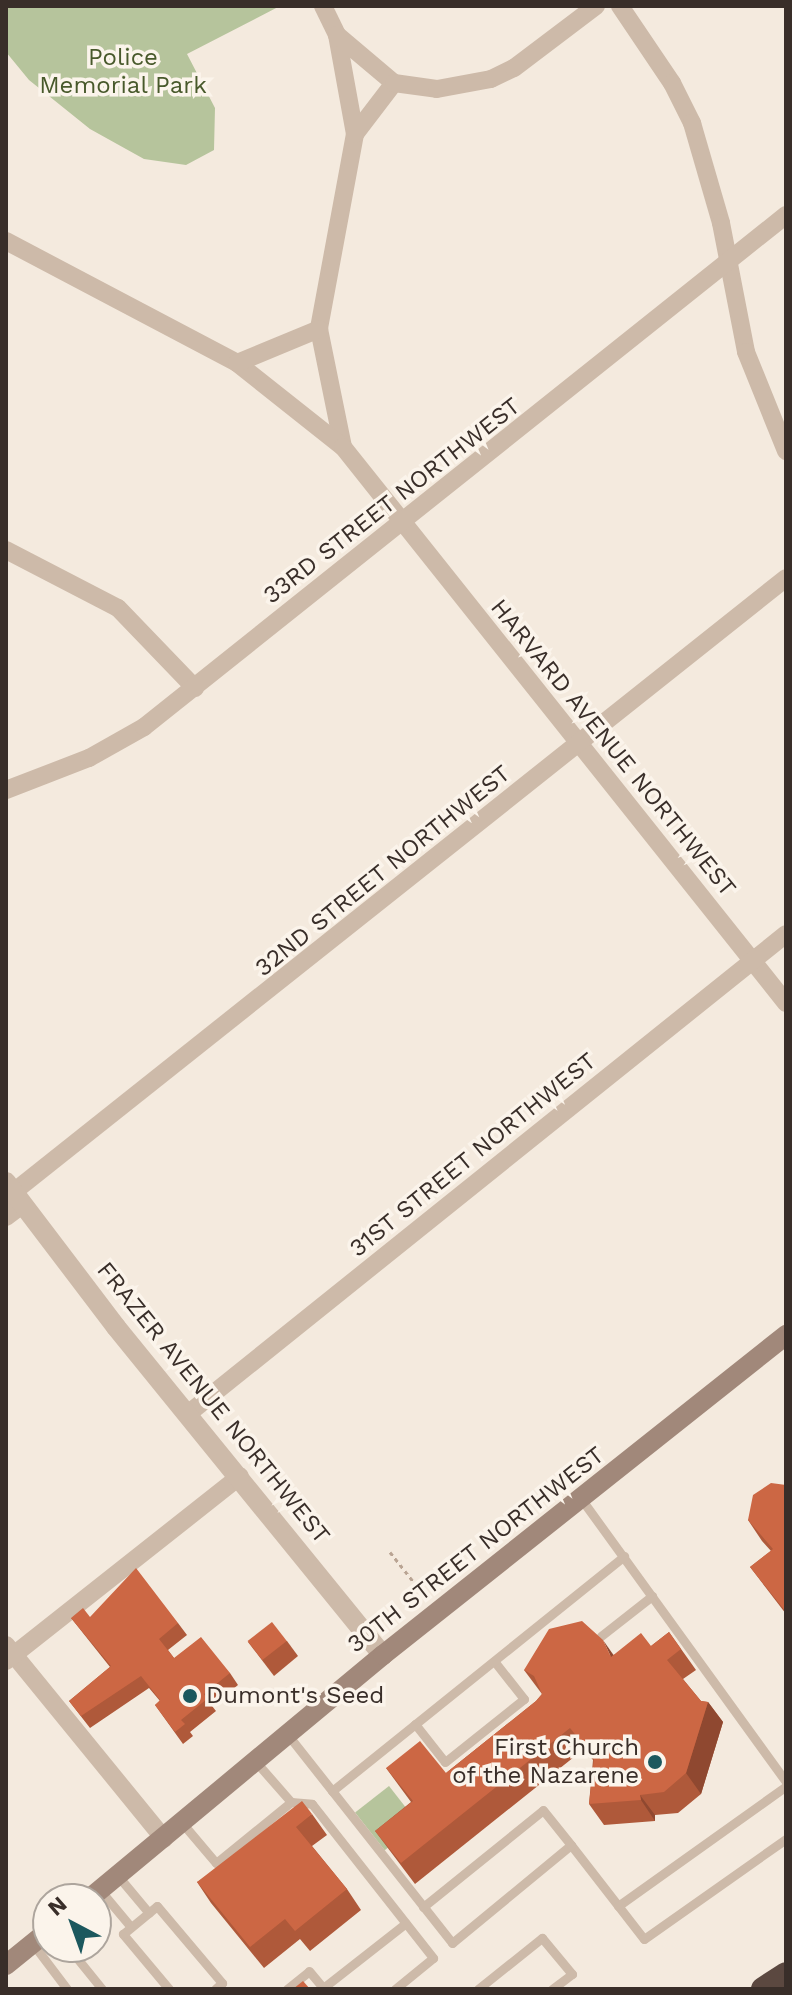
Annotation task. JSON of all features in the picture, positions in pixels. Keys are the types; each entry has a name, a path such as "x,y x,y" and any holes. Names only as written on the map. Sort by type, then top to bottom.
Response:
{"highway":[{"path":"763,1989 786,1974"}],"main road":[{"name":"30TH STREET NORTHWEST","path":"109,1883 383,1655 786,1335"},
{"path":"6,1965 32,1945"}],"street":[{"path":"323,6 337,35 355,134 319,329 343,447"},
{"path":"337,35 394,83 437,89 491,79 527,60 596,6"},
{"path":"620,6 672,83 692,123 755,382 786,451"},
{"path":"355,134 394,83"},
{"name":"33RD STREET NORTHWEST","path":"6,790 116,744 195,688 786,215"},
{"path":"6,241 237,363 343,447"},
{"path":"237,363 319,329"},
{"name":"HARVARD AVENUE NORTHWEST","path":"343,447 401,524 786,1003"},
{"path":"6,550 118,608 195,688"},
{"name":"32ND STREET NORTHWEST","path":"11,1199 786,578"},
{"name":"31ST STREET NORTHWEST","path":"189,1413 786,934"},
{"name":"FRAZER AVENUE NORTHWEST","path":"11,1199 189,1413 383,1655"},
{"path":"164,1839 9,1654 240,1476"}],"lane":[{"path":"582,1500 786,1784 618,1906"},
{"path":"332,1791 624,1556"},
{"path":"601,1636 652,1596"},
{"path":"415,1724 445,1762 524,1699 494,1661"},
{"path":"288,1735 452,1943 571,1845"},
{"path":"256,1762 291,1802 312,1804 433,1958 395,1989"},
{"path":"183,1824 216,1863 291,1802"},
{"path":"423,1907 543,1810 644,1939 786,1839"},
{"path":"118,1876 149,1913"},
{"path":"169,1989 123,1934 157,1906 222,1983 215,1989"},
{"path":"112,1911 131,1927"},
{"path":"287,1989 309,1971 323,1989 406,1923"},
{"path":"478,1989 542,1938 572,1974 552,1989"},
{"path":"54,1963 67,1989"},
{"path":"81,1963 102,1989"}],"path":[{"path":"390,1552 420,1590"}],"green space":[{"name":"Police Memorial Park","path":"8,6 280,6 187,54 215,108 214,150 186,165 144,159 90,129 29,80 6,52"},
{"path":"389,1786 419,1824 385,1850 355,1812"}],"building":[{"path":"771,1483 786,1485 786,1612 750,1567 773,1549 748,1520 753,1495"},
{"path":"136,1568 178,1623 159,1639 174,1658 201,1637 230,1673 204,1694 207,1699 181,1720 185,1724 175,1732 155,1705 160,1700 141,1676 81,1716 69,1701 111,1666 71,1618 83,1608 90,1617"},
{"name":"First Church of the Nazarene","path":"582,1621 603,1640 611,1657 641,1633 651,1646 669,1632 681,1649 667,1660 701,1701 708,1702 686,1773 664,1792 640,1795 641,1800 589,1804 594,1758 570,1728 401,1863 375,1831 413,1801 386,1768 420,1741 446,1773 542,1694 534,1676 524,1670 549,1629"},
{"path":"272,1622 287,1641 262,1660 248,1641"},
{"path":"302,1801 312,1814 296,1827 347,1889 295,1931 285,1919 250,1947 197,1882"},
{"path":"303,1981 310,1989 293,1989"}],"place":[{"name":"Dumont's Seed","path":"190,1696"},
{"name":"First Church of the Nazarene","path":"655,1762"}]}
